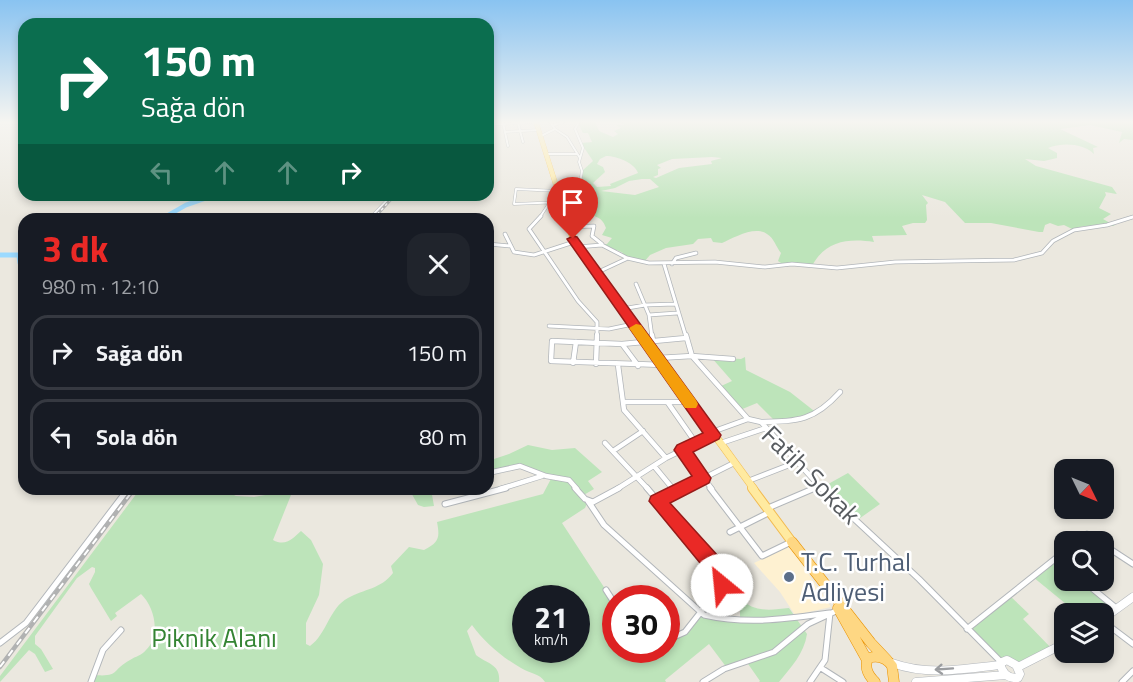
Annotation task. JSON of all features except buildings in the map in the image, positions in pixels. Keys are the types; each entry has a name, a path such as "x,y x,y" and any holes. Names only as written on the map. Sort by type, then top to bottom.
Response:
{"highway":[{"path":"792,542 835,611 857,639 867,660 866,669 872,680"},
{"path":"792,542 867,638 888,661 896,674 894,682"},
{"path":"867,660 874,656 888,661"}],"main road":[{"path":"546,154 576,244 792,542"}],"street":[{"path":"546,154 577,154 580,158 582,171 577,199 568,225 594,226 592,236 627,258 664,264 715,262 754,267 792,264 829,268 895,262 1017,259 1042,253 1049,243 1067,231 1084,226 1115,226 1133,217"},
{"path":"580,158 582,154"},
{"path":"558,191 516,189 514,204 577,199"},
{"path":"375,213 386,201"},
{"path":"550,202 547,210 529,228 578,301 595,320 598,343 596,364"},
{"path":"506,234 515,252 530,255 576,244 602,244"},
{"path":"494,245 511,246"},
{"path":"672,264 676,258 696,253"},
{"path":"596,273 613,267 627,258"},
{"name":"Fatih Sokak","path":"664,264 677,313 692,356 748,419 761,422 819,486 919,579 1001,664"},
{"path":"636,284 649,315 653,341"},
{"path":"622,309 645,305 675,304"},
{"path":"649,315 677,313"},
{"path":"549,326 609,329 633,324"},
{"path":"662,365 638,366 551,361 552,341 622,344 686,338"},
{"path":"573,363 576,342"},
{"path":"622,344 638,366"},
{"path":"657,358 692,356 733,359"},
{"path":"618,365 624,410 666,458"},
{"path":"761,422 814,417 825,410 840,392"},
{"path":"623,402 689,402"},
{"path":"667,402 696,443"},
{"path":"588,501 592,502 611,493 666,458 712,433 748,419"},
{"path":"720,443 766,428"},
{"path":"613,451 643,431"},
{"path":"605,443 711,562 722,581 721,587 680,635"},
{"path":"682,450 762,556 792,542"},
{"path":"747,481 797,462"},
{"path":"658,501 734,463"},
{"path":"494,472 520,466 543,475 569,480 588,501 604,525 699,612 716,618 762,622 835,611"},
{"path":"654,466 675,492"},
{"path":"494,491 531,482 543,475"},
{"path":"730,531 819,486"},
{"path":"0,643 26,623 123,495"},
{"path":"445,504 480,495"},
{"path":"1114,552 1133,564"},
{"path":"967,629 1054,560"},
{"path":"1095,591 1117,609"},
{"path":"1114,612 1133,597"},
{"path":"810,682 825,660 835,611"},
{"path":"703,682 724,669 776,651 808,624 835,611"},
{"path":"1114,628 1133,644"},
{"path":"91,682 96,662 103,650 121,630"},
{"path":"916,682 1017,677 1054,651"},
{"path":"888,661 907,669 924,671 1001,664 1009,661 1017,677"},
{"path":"1001,664 1017,677"},
{"path":"820,668 843,682"},
{"path":"1122,682 1133,671"}],"shaded area":[{"name":"T.C. Turhal Adliyesi","path":"789,546 831,607 795,615 780,592 754,563"}],"green space":[{"path":"588,154 1057,154 1057,158 1044,161 1025,159 1036,166 1112,187 1117,194 1105,192 1106,195 1099,208 1111,214 1103,219 1115,226 1084,226 1072,229 1050,223 1045,225 1043,232 1039,232 991,223 965,223 945,202 922,195 928,203 926,205 927,220 925,223 902,226 907,235 872,236 874,242 838,243 824,251 812,266 781,263 778,261 781,253 771,238 767,234 756,231 744,233 722,243 713,242 711,238 698,239 693,244 666,248 650,255 644,262 620,256 623,253 617,250 614,252 602,245 607,244 612,238 602,235 606,228 604,224 598,218 585,213 585,206 576,205 582,171 593,161","holes":["606,156 629,163 638,173 610,184 611,186 597,187 593,183 605,172 603,167 597,164","722,158 711,161 712,164 679,168 656,178 653,177 658,175 658,169 661,168 657,165 672,159","642,179 650,179 659,187 635,195 601,191"]},
{"path":"711,357 741,359 745,357 746,370 790,392 818,414 806,419 775,421 757,403 740,410 719,387 732,381"},
{"name":"Piknik Alanı","path":"528,445 552,450 575,448 602,472 588,481 594,489 582,496 588,501 585,508 562,523 603,585 602,663 680,663 680,635 699,612 740,620 740,598 757,608 769,610 789,608 807,634 800,654 779,682 759,682 746,661 727,668 709,644 665,680 666,682 545,682 514,663 590,663 590,585 512,585 512,662 482,637 472,625 467,631 476,655 496,668 499,682 91,682 93,675 112,674 144,652 151,644 155,630 150,606 141,594 115,613 117,616 111,621 89,584 95,572 95,568 92,567 77,578 35,636 35,644 41,649 53,669 45,672 35,654 29,650 0,682 0,676 136,495 254,497 291,495 273,540 282,543 292,539 301,531 311,540 323,564 319,595 306,623 306,644 310,646 316,641 342,602 378,586 388,578 393,573 391,566 409,547 424,550 433,544 438,536 437,522 543,494 552,477 526,467 494,472 494,459"},
{"path":"848,473 880,504 856,521 821,488"},
{"path":"412,495 432,495 434,506 418,505"},
{"path":"1054,560 1054,591 1094,591 1110,603 1065,603 1033,577"},
{"path":"1009,595 1029,614 1023,619 1053,650 1018,667 1003,661 967,629"}],"waterway":[{"path":"172,213 198,201"},
{"path":"0,255 18,255"}],"railway":[{"path":"378,213 390,201"},
{"path":"0,667 129,495"}],"slow traffic":[{"path":"636,328 691,404"}],"place":[{"name":"T.C. Turhal Adliyesi","path":"789,577"}],"route":[{"path":"573,239 713,435 682,450 703,478 658,501 711,562 719,574 722,585"}]}
